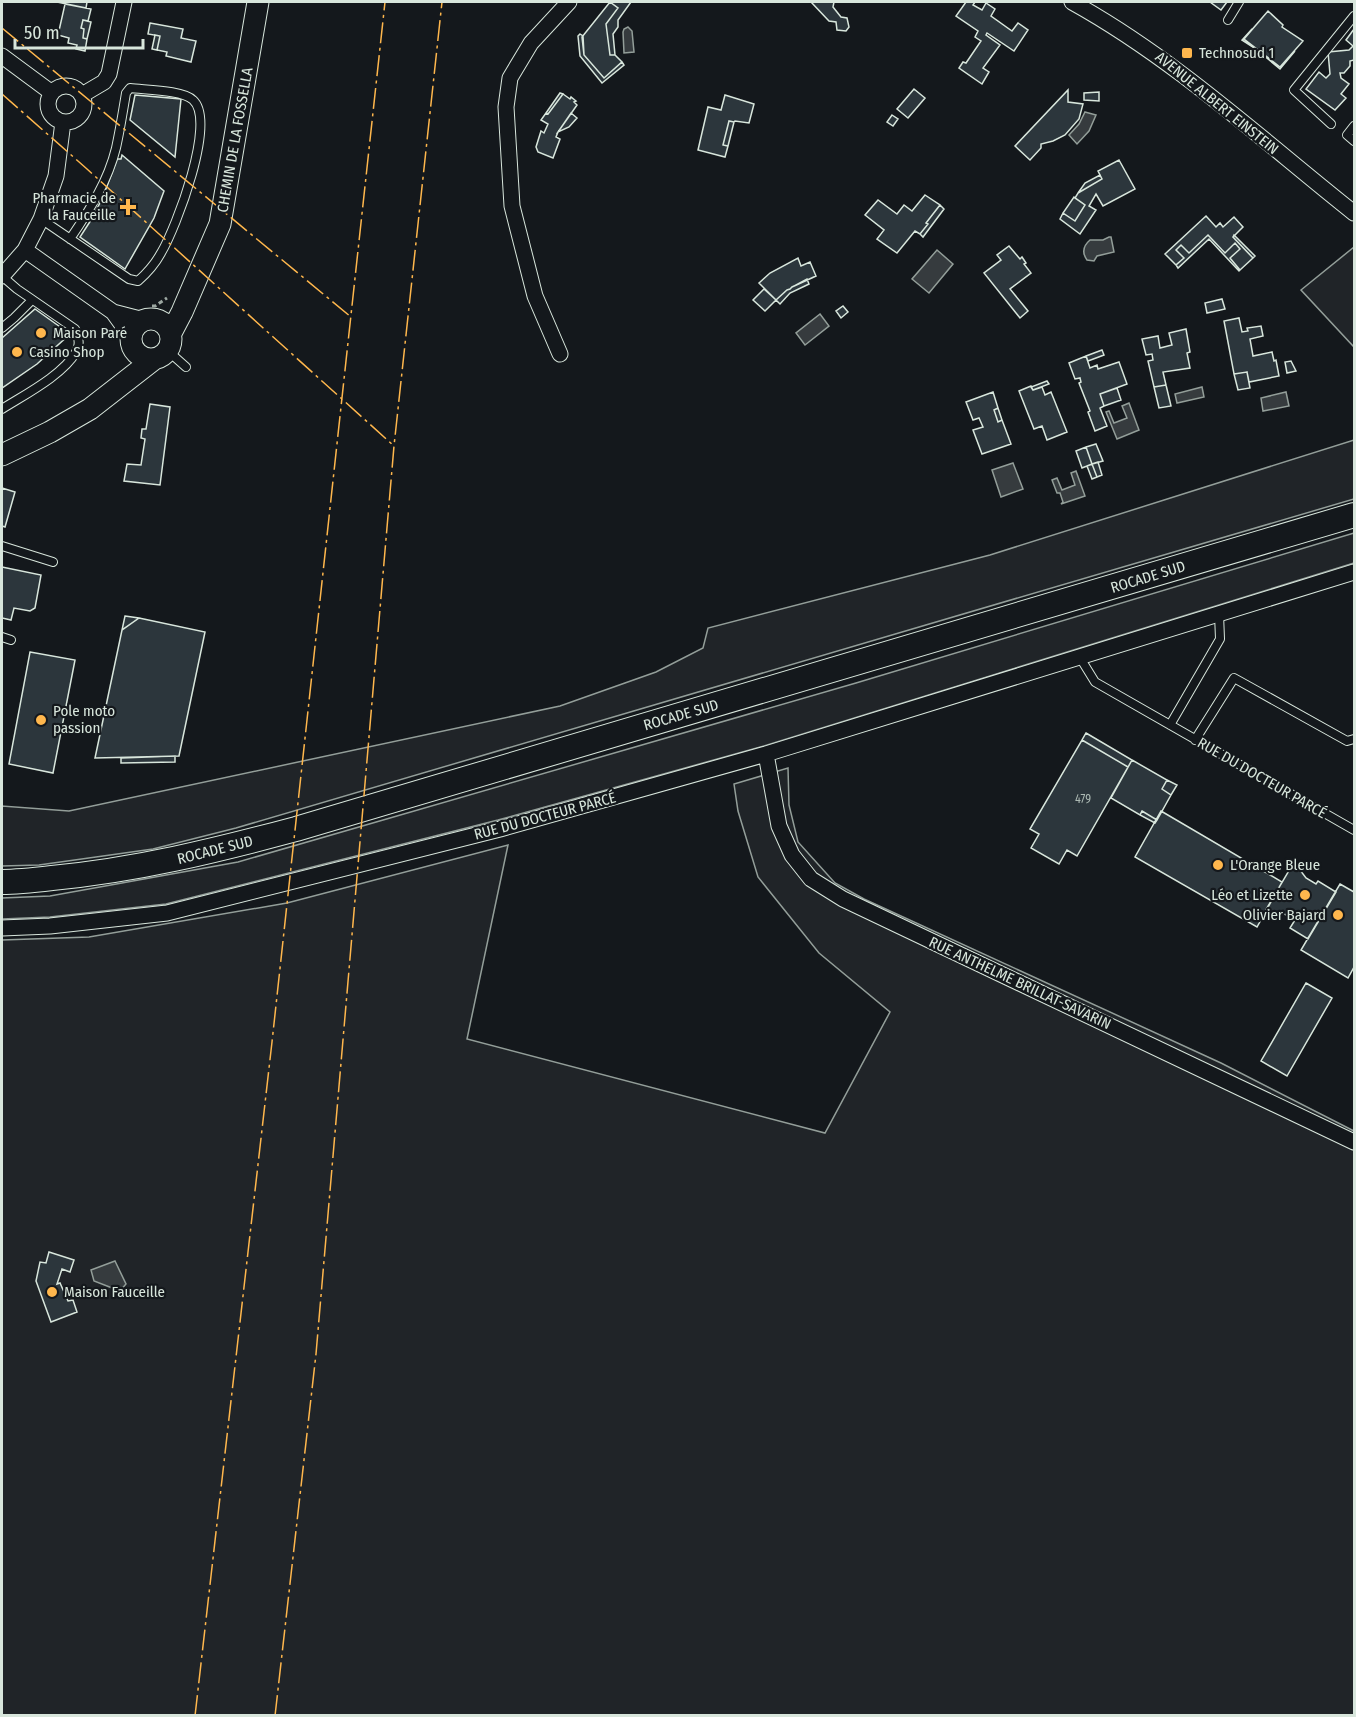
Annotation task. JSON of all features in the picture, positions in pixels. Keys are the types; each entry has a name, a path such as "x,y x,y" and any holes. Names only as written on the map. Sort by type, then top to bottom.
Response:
{"main road":[{"name":"ROCADE SUD","path":"2,882 143,867 285,832 1354,515"}],"street":[{"path":"82,95 104,82 109,74 124,2"},
{"name":"CHEMIN DE LA FOSSELLA","path":"2,455 50,432 90,409 164,348 220,224 258,2"},
{"path":"560,354 536,296 512,206 506,107 510,78 531,43 569,2"},
{"name":"AVENUE ALBERT EINSTEIN","path":"1072,2 1152,51 1354,213"},
{"path":"2,56 52,93"},
{"path":"74,87 82,95 84,101 82,112 74,120 63,122 49,110 48,104 52,93 57,88 74,87"},
{"path":"2,276 25,250 40,219 56,176 63,122"},
{"path":"25,250 113,312 142,357 164,348 165,324 113,312"},
{"name":"CHEMIN DE LA FOSSELLA","path":"149,319 172,304 198,274"},
{"path":"132,343 135,327 149,319"},
{"name":"CHEMIN DE LA FOSSELLA","path":"115,389 132,343"},
{"name":"RUE DU DOCTEUR PARCÉ","path":"2,928 50,926 167,913 489,832 766,754 1354,572"},
{"name":"RUE ANTHELME BRILLAT-SAVARIN","path":"766,754 779,826 792,855 811,879 843,900 1354,1142"}],"lane":[{"path":"1228,20 1239,2"},
{"path":"1331,124 1294,90 1354,16"},
{"path":"40,219 129,279 138,281 147,274 161,253 176,222 193,174 199,141 200,113 196,101 187,95 130,88 126,93 116,149 107,174 89,211 70,239"},
{"path":"1354,126 1347,135 1354,141"},
{"path":"2,276 75,329 79,338 77,351 63,367 41,385 2,409"},
{"path":"2,328 32,300"},
{"path":"164,348 186,367"},
{"path":"2,546 53,562"},
{"path":"1170,725 1220,639 1218,613"},
{"path":"2,637 11,640"},
{"name":"RUE DU DOCTEUR PARCÉ","path":"1079,656 1095,682 1354,830"},
{"path":"1196,740 1234,678 1347,741 1354,739"}],"shaded area":[{"path":"628,27 632,31 634,52 624,53 623,32"},
{"path":"1085,112 1096,115 1089,131 1077,144 1069,135 1079,124"},
{"path":"1111,237 1114,252 1097,256 1094,261 1087,260 1084,250 1088,242"},
{"path":"1354,247 1354,347 1301,290"},
{"path":"937,250 953,264 929,293 912,279"},
{"path":"820,314 829,326 805,345 796,333"},
{"path":"1202,387 1204,397 1177,403 1175,394"},
{"path":"1286,392 1289,406 1263,411 1261,398"},
{"path":"1129,403 1139,430 1117,439 1106,412 1109,411 1114,423 1127,418 1122,406"},
{"path":"1354,440 1354,499 236,828 153,849 39,865 2,866 2,806 69,811 560,706 656,672 703,648 708,628 990,555"},
{"path":"1013,463 1023,489 1001,497 992,470"},
{"path":"1076,471 1085,496 1061,504 1063,502 1060,493 1057,493 1052,480 1057,478 1062,490 1075,485 1071,473"},
{"path":"1354,533 1354,563 764,746 498,820 166,904 50,917 2,919 2,898 50,896 238,862 856,683"},
{"path":"788,768 789,805 798,842 835,883 864,899 1221,1063 1354,1131 1354,1715 2,1715 2,940 89,937 287,903 508,845 467,1039 825,1133 890,1012 819,953 758,877 738,811 734,784"},
{"path":"115,1261 126,1284 120,1291 94,1281 91,1270"}],"building":[{"path":"57,2 87,2 86,8"},
{"path":"610,2 618,8 606,24 610,55 615,55 622,62 604,78 584,55 582,37"},
{"path":"610,2 631,2 618,20 618,27 613,34 615,55 610,55 606,24 618,8"},
{"path":"811,2 834,2 833,7 841,17 847,18 849,27 846,31 837,30 836,22 829,21"},
{"path":"966,2 975,2 973,5 982,10 986,3 995,9 991,16 1012,31 1018,23 1028,30 1014,51 987,33 986,35 1000,45 983,68 989,72 982,84 959,68 963,62 966,63 981,41 975,37 978,31 956,16"},
{"path":"1210,2 1227,2 1221,10"},
{"path":"65,4 91,9 88,21 83,20 81,28 84,29 83,38 87,39 85,51 76,49 77,45 68,43 69,38 58,35"},
{"path":"1268,11 1283,25 1282,27 1303,41 1280,67 1244,39"},
{"path":"83,20 91,22 87,39 83,38 84,29 81,28"},
{"path":"150,23 183,29 181,38 196,41 191,62 166,56 167,52 157,50 160,36 148,34"},
{"path":"1252,29 1244,39 1280,67 1295,51 1280,69 1242,40"},
{"path":"1354,29 1354,60 1350,61 1350,66 1344,73 1340,73 1341,78 1349,84 1341,94 1346,98 1335,110 1306,89 1319,72 1326,78 1330,74 1328,52 1349,50 1353,46 1346,40"},
{"path":"580,34 583,36 584,55 604,78 622,62 624,65 602,83 580,56 578,36"},
{"path":"155,35 160,36 157,50 152,49"},
{"path":"914,89 925,98 908,118 897,109"},
{"path":"1068,90 1068,102 1083,104 1079,119 1065,135 1041,144 1041,148 1030,160 1015,146"},
{"path":"1099,92 1099,101 1084,100 1084,93"},
{"path":"560,93 563,94 548,114 546,113"},
{"path":"563,94 570,99 571,97 577,105 558,132 556,137 560,139 553,158 538,152 536,147 541,131 544,133 548,124 541,120"},
{"path":"135,95 181,99 175,157 130,120"},
{"path":"725,95 754,104 749,123 729,121 723,145 728,146 725,157 698,150 708,107 721,110"},
{"path":"571,113 577,118 569,127 558,132"},
{"path":"892,115 898,119 893,126 887,122"},
{"path":"729,121 734,122 728,146 723,145"},
{"name":"Pharmacie de la Fauceille","path":"122,155 164,191 154,218 125,269 80,237 103,197 117,159 121,159"},
{"path":"1119,160 1135,189 1103,206 1096,194 1089,206 1096,210 1080,234 1060,219 1063,213 1075,221 1085,205 1075,198 1078,193 1102,179 1098,171"},
{"path":"1100,175 1102,179 1078,193 1085,183"},
{"path":"925,195 940,205 920,234 915,231 897,253 877,239 884,230 865,215 878,200 897,214 904,205 912,211"},
{"path":"1074,197 1085,205 1075,221 1063,213"},
{"path":"940,205 944,209 923,237 920,234"},
{"path":"1206,216 1216,227 1220,223 1223,227 1234,217 1243,227 1233,237 1253,258 1240,270 1230,258 1240,249 1235,243 1225,253 1208,235 1189,253 1181,245 1176,250 1184,258 1176,265 1165,254"},
{"path":"1208,235 1225,253 1235,243 1240,249 1230,258 1239,271 1209,239 1178,268 1176,265 1184,258 1176,250 1181,245 1189,253"},
{"path":"1234,235 1255,256 1253,258 1233,237"},
{"path":"1009,246 1020,259 1022,257 1031,273 1010,289 1028,311 1020,318 984,273 1001,260 997,255"},
{"path":"798,258 801,266 810,262 816,276 787,290 776,300 759,283 770,273"},
{"path":"807,279 809,284 790,293 780,304 776,300 787,290"},
{"path":"764,289 776,300 765,311 753,300"},
{"path":"1222,299 1225,309 1207,313 1205,303"},
{"path":"843,306 848,312 841,318 836,311"},
{"path":"35,309 70,334 37,364 2,388 2,338"},
{"path":"1239,318 1242,332 1248,331 1247,328 1261,326 1263,336 1250,339 1253,356 1272,352 1279,376 1249,382 1247,372 1234,374 1224,321"},
{"path":"1186,329 1190,368 1163,372 1166,385 1154,387 1148,361 1153,360 1152,354 1146,355 1142,339 1158,336 1160,348 1172,345 1169,333"},
{"path":"1102,350 1104,355 1088,361 1086,356"},
{"path":"1086,356 1090,368 1097,365 1098,369 1119,362 1127,384 1100,394 1104,406 1100,408 1107,426 1095,431 1079,383 1080,378 1075,379 1069,363"},
{"path":"1291,361 1296,371 1287,373 1285,362"},
{"path":"1247,372 1250,388 1238,390 1234,374"},
{"path":"1047,381 1049,384 1033,390 1031,387"},
{"path":"1166,385 1171,406 1159,408 1154,387"},
{"path":"1031,386 1033,390 1042,387 1045,395 1051,392 1067,432 1047,440 1042,426 1034,429 1019,391"},
{"path":"1117,388 1121,400 1104,406 1100,394"},
{"path":"993,392 998,408 994,410 998,422 1002,420 1011,444 982,454 973,430 983,427 979,418 973,420 966,402"},
{"path":"150,404 170,407 160,485 124,481 127,464 141,465 145,439 141,438 142,429 146,429"},
{"path":"998,408 1002,420 998,422 994,410"},
{"path":"1096,444 1103,461 1092,464 1086,447"},
{"path":"1086,447 1092,464 1082,468 1076,451"},
{"path":"1098,462 1102,475 1097,477 1092,464"},
{"path":"1092,464 1097,477 1092,479 1087,466"},
{"path":"2,488 15,492 5,527 2,526"},
{"path":"2,567 41,575 35,608 30,611 14,608 11,620 2,618"},
{"path":"125,616 139,618 122,630"},
{"path":"139,618 205,632 179,756 95,758 122,630"},
{"path":"30,652 75,660 53,773 9,764"},
{"path":"1086,733 1132,760 1128,767 1082,740"},
{"path":"1082,740 1128,767 1077,856 1067,850 1059,864 1031,848 1039,834 1030,829"},
{"path":"175,756 175,762 121,763 121,758"},
{"path":"1132,760 1167,780 1162,789 1171,795 1157,820 1142,811 1140,815 1111,798"},
{"path":"1167,780 1177,785 1171,795 1162,789"},
{"path":"1142,811 1157,820 1155,823 1140,815"},
{"path":"1161,811 1282,882 1257,927 1135,857"},
{"path":"1294,862 1306,878 1316,884 1318,881 1336,892 1308,939 1290,928 1295,920 1281,912 1276,920 1264,913"},
{"name":"Olivier Bajard","path":"1340,884 1354,892 1354,967 1348,978 1301,950"},
{"path":"1306,983 1332,998 1287,1076 1261,1061"},
{"name":"Maison Fauceille","path":"49,1252 74,1260 70,1272 62,1269 57,1284 60,1283 68,1301 73,1300 77,1312 51,1322 36,1281 40,1262 46,1263"}],"power":[{"path":"195,1716 272,1042 385,2"},
{"path":"275,1716 316,1354 394,446 442,2"},
{"path":"2,28 351,317"},
{"path":"2,94 394,446"}],"place":[{"name":"Technosud 1","path":"1187,53"},
{"name":"Pharmacie de la Fauceille","path":"128,207"},
{"name":"Maison Paré","path":"41,333"},
{"name":"Casino Shop","path":"17,352"},
{"name":"Pole moto passion","path":"41,720"},
{"name":"L'Orange Bleue","path":"1218,865"},
{"name":"Léo et Lizette","path":"1305,895"},
{"name":"Olivier Bajard","path":"1338,915"},
{"name":"Maison Fauceille","path":"52,1292"}]}
